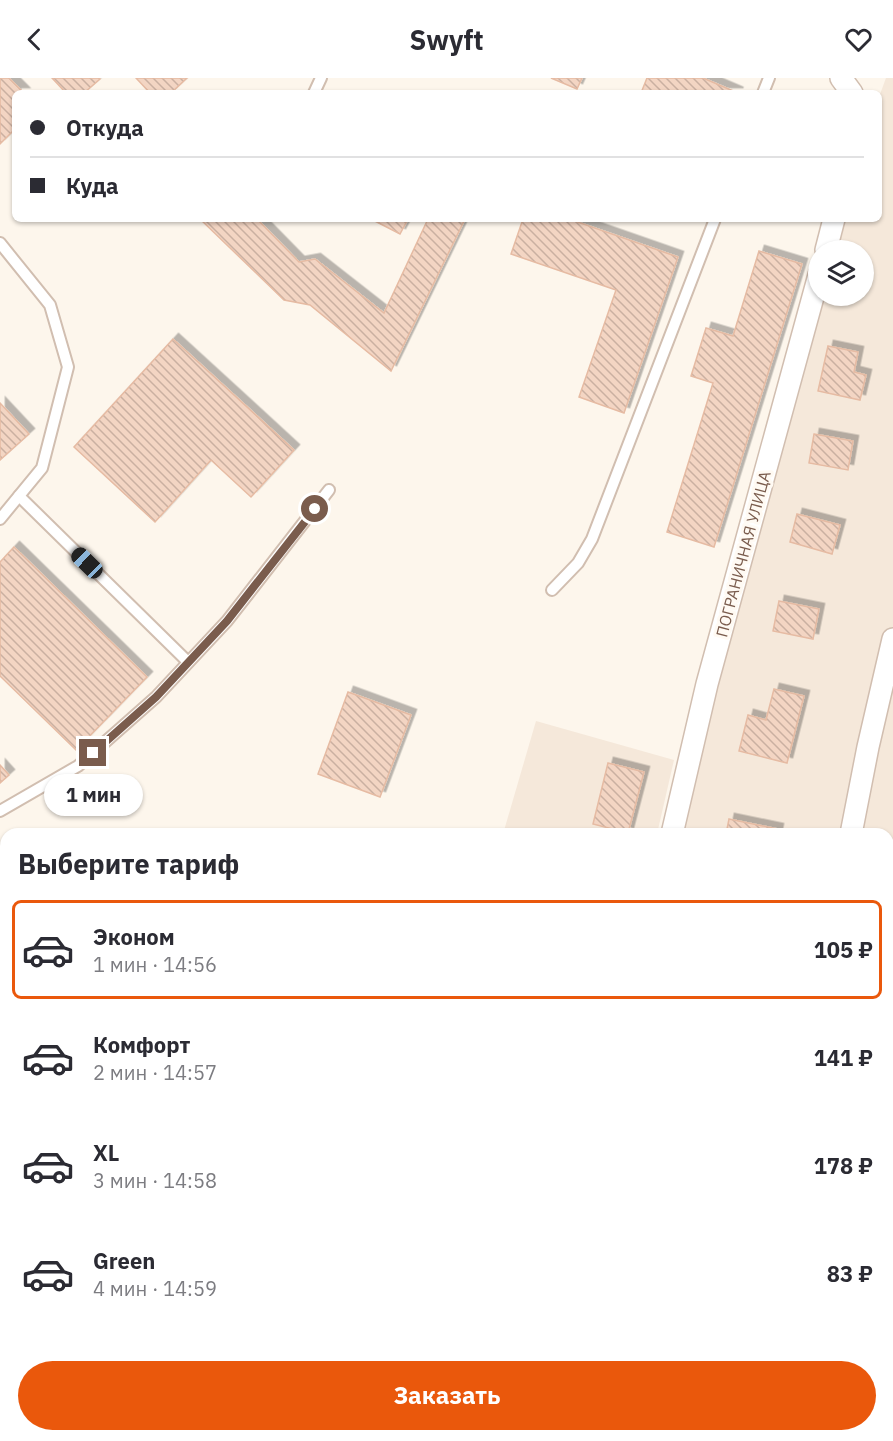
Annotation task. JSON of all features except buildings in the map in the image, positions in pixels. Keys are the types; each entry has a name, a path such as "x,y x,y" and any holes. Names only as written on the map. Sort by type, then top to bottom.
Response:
{"street":[{"path":"829,240 833,222"},
{"name":"ПОГРАНИЧНАЯ УЛИЦА","path":"673,828 707,684 811,306"},
{"path":"852,828 893,639"}],"lane":[{"path":"552,590 578,562 592,539 714,222"},
{"path":"0,243 50,305 68,367 42,468 0,519"},
{"path":"0,812 78,766 156,697 227,621 329,490"},
{"path":"19,496 188,662"}],"shaded area":[{"path":"886,78 893,78 893,828 679,828 816,306 874,306 874,240 835,240 840,222 882,222 882,90"},
{"path":"536,721 674,760 658,828 505,828"}],"route":[{"path":"93,753 156,697 227,621 315,509"}]}
